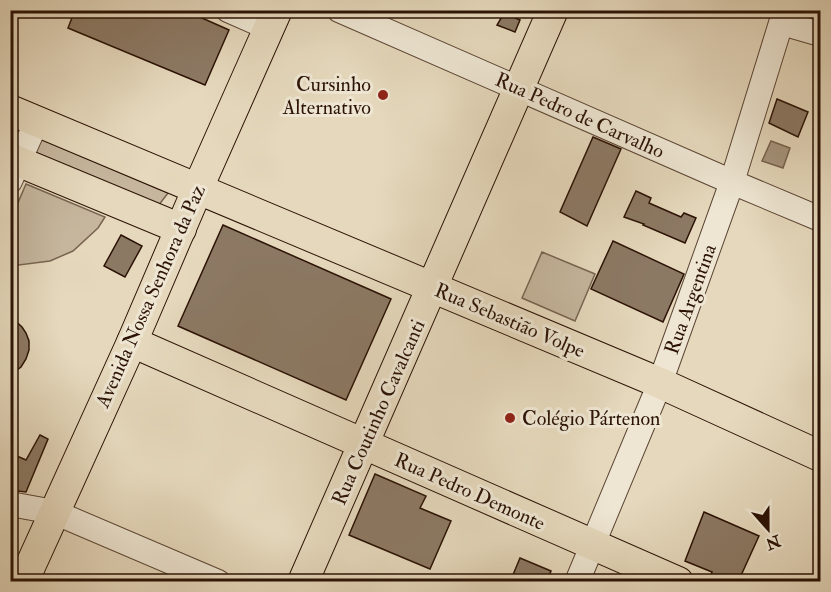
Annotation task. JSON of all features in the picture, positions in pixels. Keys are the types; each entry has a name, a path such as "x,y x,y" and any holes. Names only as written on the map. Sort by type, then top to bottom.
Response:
{"main road":[{"name":"Rua Coutinho Cavalcanti","path":"303,582 553,10"},
{"name":"Avenida Nossa Senhora da Paz","path":"23,582 132,342 273,20"},
{"name":"Rua Sebastião Volpe","path":"24,115 660,383 820,456"},
{"path":"13,167 180,228"},
{"name":"Rua Pedro Demonte","path":"132,342 678,582"}],"street":[{"path":"228,10 273,20"},
{"name":"Rua Pedro de Carvalho","path":"339,10 820,219"},
{"path":"784,17 820,34"},
{"name":"Rua Argentina","path":"577,582 660,383 732,182 784,17"},
{"path":"13,167 24,115"},
{"path":"10,504 54,512 218,582"}],"shaded area":[{"path":"11,126 168,193 155,210 11,148"},
{"path":"771,141 790,148 783,168 762,161"},
{"path":"26,184 105,217 98,228 73,251 50,261 11,266 11,219"},
{"path":"542,252 595,274 575,321 522,298"}],"building":[{"path":"75,10 184,10 229,30 205,85 68,28"},
{"path":"504,13 520,20 515,32 497,25"},
{"path":"777,99 808,112 798,137 769,123"},
{"path":"593,137 621,149 587,226 560,212"},
{"path":"636,191 651,198 649,203 681,217 684,213 696,218 685,243 624,217"},
{"path":"223,225 391,299 346,400 178,326"},
{"path":"121,235 142,246 125,277 104,266"},
{"path":"613,241 684,274 663,322 591,289"},
{"path":"10,316 26,333 29,350 21,367 10,375"},
{"path":"40,435 48,439 26,492 10,490 10,453 26,460"},
{"path":"375,474 426,496 420,508 451,521 430,569 349,535"},
{"path":"704,512 759,536 738,582 728,582 711,575 712,572 685,561"},
{"path":"520,558 551,571 547,582 510,582"}],"place":[{"name":"Cursinho Alternativo","path":"383,95"},
{"name":"Colégio Pártenon","path":"510,418"}]}
